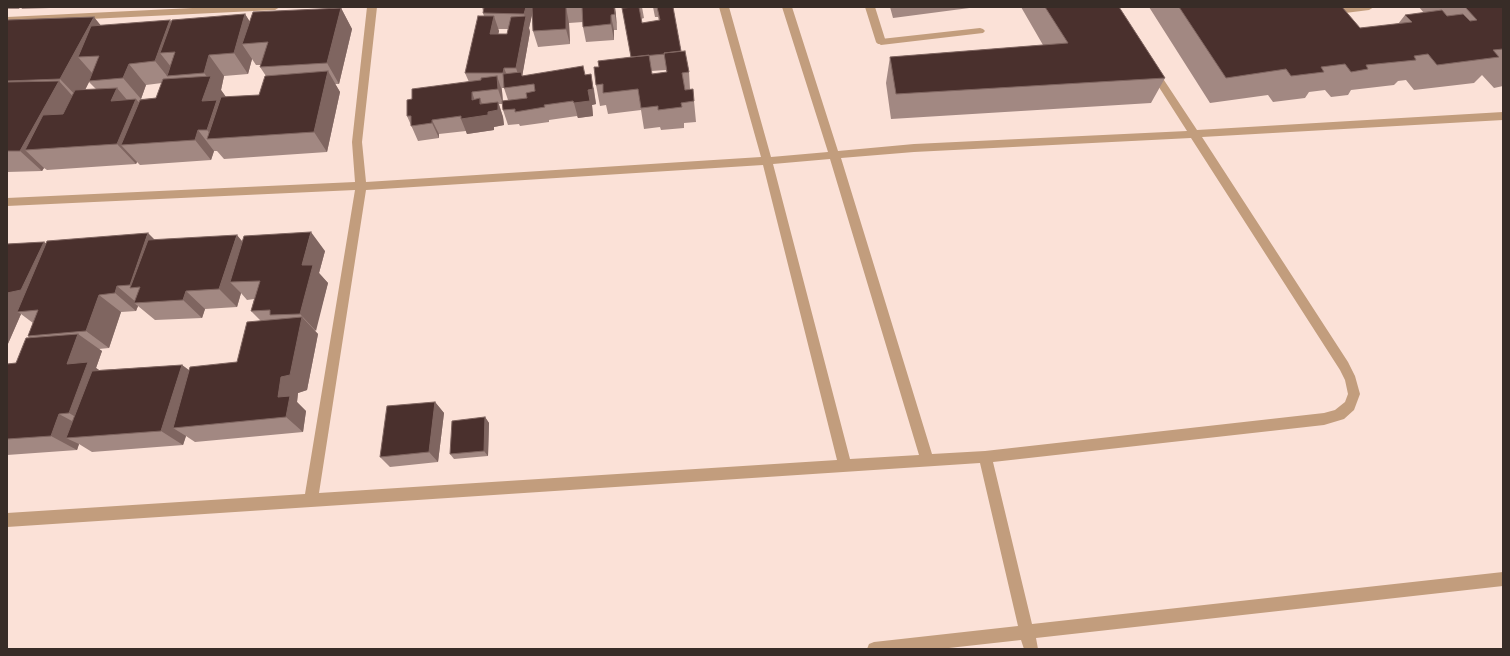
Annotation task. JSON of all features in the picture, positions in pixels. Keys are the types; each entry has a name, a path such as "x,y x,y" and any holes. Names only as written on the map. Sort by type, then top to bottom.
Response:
{"street":[{"path":"7,20 275,7"},
{"path":"311,500 361,186 358,136 372,7"},
{"path":"724,7 767,161 845,466"},
{"path":"787,7 835,155 927,461"},
{"path":"870,7 881,42 980,31"},
{"path":"1328,12 1369,7"},
{"path":"7,520 985,457 1324,418 1339,415 1350,406 1354,394 1351,380 1344,366 1148,60"},
{"path":"7,202 361,186 767,161 914,148 1195,134 1503,116"},
{"path":"985,457 1031,649"},
{"path":"874,649 1503,579"}],"building":[{"path":"484,7 526,7 524,14 483,13"},
{"path":"532,7 566,7 566,29 533,31"},
{"path":"582,7 614,7 615,14 611,15 611,24 583,27"},
{"path":"639,7 642,23 660,20 657,7 673,7 681,51 631,57 622,8"},
{"path":"1045,7 1119,7 1165,78 896,94 890,57 1068,43"},
{"path":"1179,7 1342,7 1360,28 1412,22 1405,15 1442,10 1447,16 1463,14 1470,21 1477,20 1465,7 1503,7 1503,49 1493,50 1499,57 1437,65 1428,54 1414,56 1416,60 1366,65 1368,69 1351,72 1345,64 1321,67 1324,72 1291,76 1286,69 1226,78"},
{"path":"341,8 327,63 260,67 268,42 242,44 253,12"},
{"path":"245,14 234,53 209,55 204,73 167,76 175,52 160,53 172,20"},
{"path":"478,16 494,16 490,34 507,34 511,17 526,16 516,68 504,68 503,73 465,73"},
{"path":"94,17 60,79 7,81 7,20"},
{"path":"170,20 155,61 129,64 123,78 89,81 99,56 78,57 91,26"},
{"path":"685,51 689,72 682,73 685,90 693,89 694,101 681,103 682,107 658,110 658,106 641,108 638,89 603,93 603,84 596,85 594,67 599,67 598,61 649,55 652,74 667,72 664,53"},
{"path":"583,66 585,75 591,74 593,89 588,90 590,101 574,103 573,101 544,105 545,107 515,112 515,109 503,110 502,101 527,98 526,93 535,91 534,84 504,88 503,74 521,72 522,76"},
{"path":"328,71 314,132 207,139 221,97 259,95 265,76"},
{"path":"211,76 202,101 217,100 207,130 198,130 195,140 121,145 140,100 156,98 163,79"},
{"path":"497,76 498,89 472,92 472,100 480,98 480,104 498,102 498,110 488,112 488,115 461,119 461,116 432,120 432,123 411,126 411,116 407,116 407,100 412,99 412,89 481,80 481,78"},
{"path":"59,81 20,151 7,151 7,82"},
{"path":"117,88 111,101 136,99 117,144 25,150 43,115 63,114 75,90"},
{"path":"311,232 302,265 313,265 300,314 270,315 270,310 251,311 260,281 230,282 244,236"},
{"path":"148,233 130,285 117,286 115,293 99,295 86,331 28,336 38,310 17,312 47,241"},
{"path":"237,235 219,289 186,291 183,300 134,303 140,287 130,288 148,240"},
{"path":"44,242 21,290 7,293 7,244"},
{"path":"302,317 290,375 281,377 278,397 290,396 286,417 173,428 190,367 237,362 247,322"},
{"path":"78,334 67,364 88,362 69,413 59,414 51,436 7,439 7,364 16,363 26,338"},
{"path":"182,365 161,431 66,438 92,371"},
{"path":"435,402 429,452 380,457 387,406"},
{"path":"485,417 484,451 450,454 452,421"}]}
